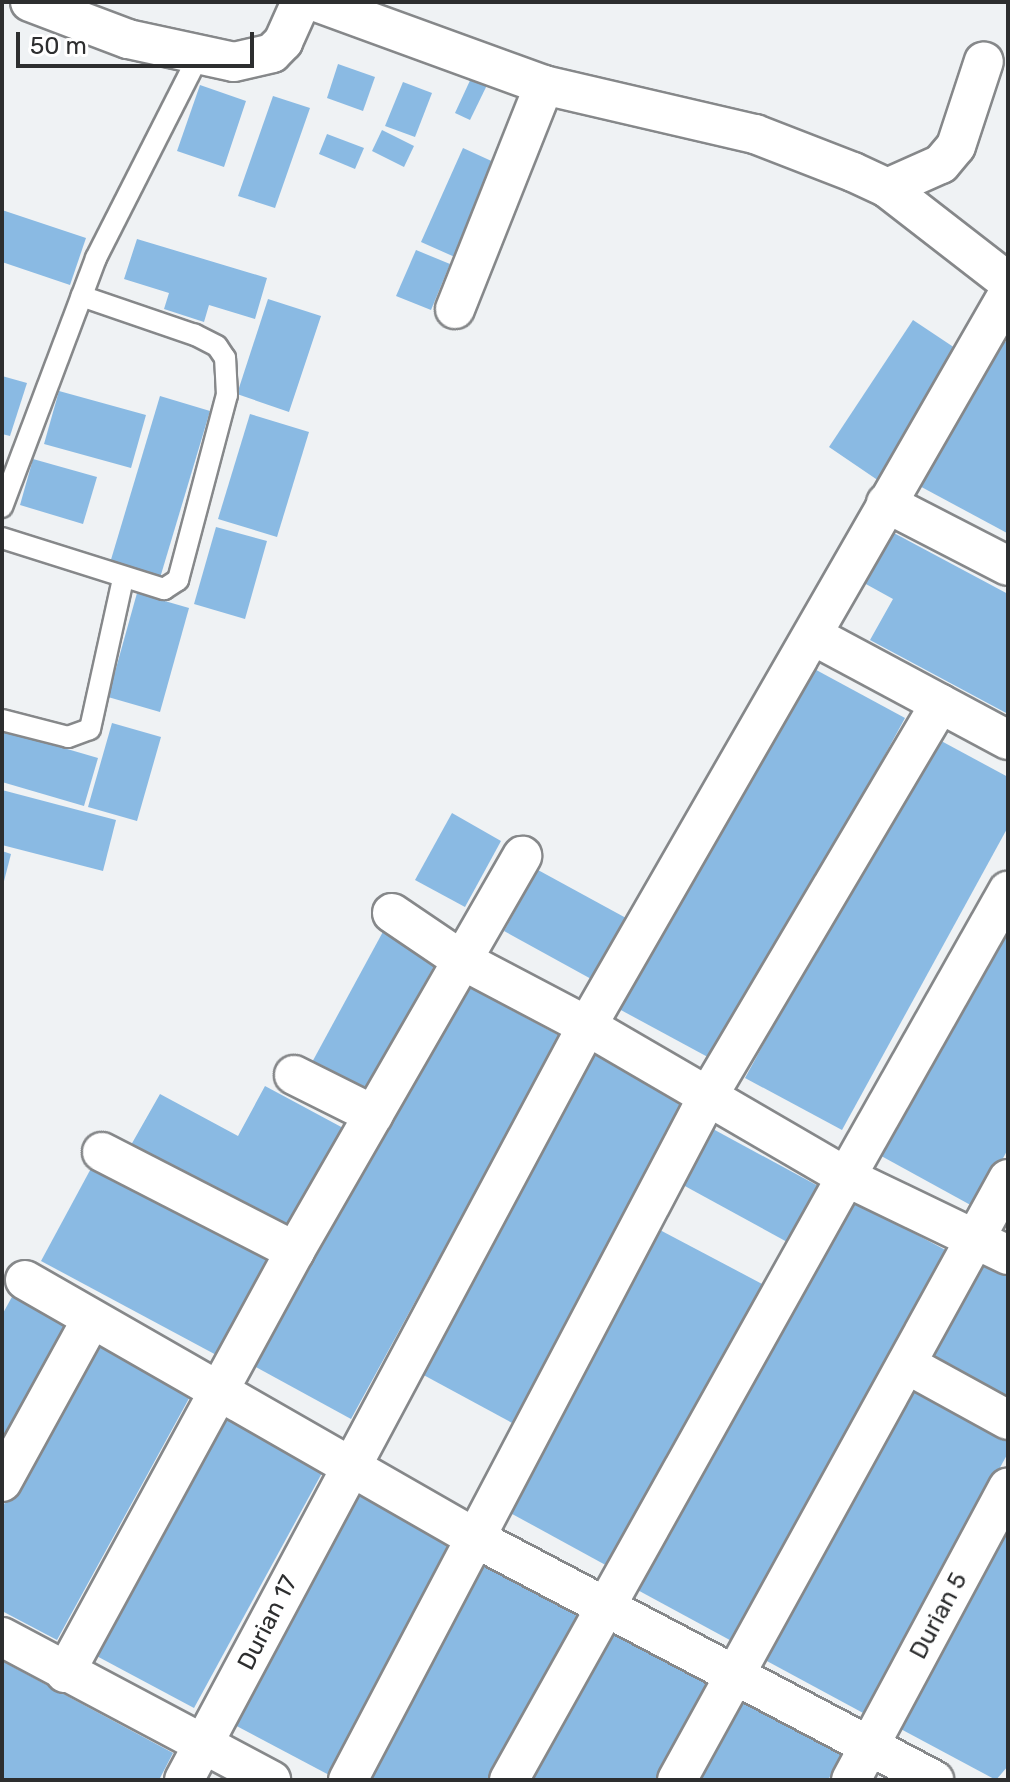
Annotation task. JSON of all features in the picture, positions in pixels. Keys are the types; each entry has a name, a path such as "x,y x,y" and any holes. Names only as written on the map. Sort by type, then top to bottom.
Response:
{"street":[{"path":"30,2 128,39 198,57 234,62 272,53 288,34 301,2"},
{"path":"316,2 544,85 755,134 887,188 1008,282"},
{"path":"887,188 941,164 956,146 984,61"},
{"path":"455,309 544,85"},
{"name":"Durian 17","path":"184,1780 204,1748 349,1465 587,1026 1008,294"},
{"path":"886,503 1008,566"},
{"path":"814,636 1008,740"},
{"path":"348,1780 708,1096 940,704"},
{"path":"65,1673 295,1251 460,959 522,856"},
{"path":"509,1780 1008,891"},
{"path":"392,913 460,959 587,1026 846,1177 1008,1255"},
{"path":"294,1075 374,1115"},
{"path":"102,1152 295,1251"},
{"path":"677,1780 1008,1179"},
{"path":"25,1280 477,1539 736,1672 934,1780"},
{"path":"2,1482 91,1320"},
{"path":"908,1365 1008,1420"},
{"name":"Durian 5","path":"851,1780 1008,1487"},
{"path":"2,1637 204,1748 271,1780"}],"lane":[{"path":"2,507 81,296 198,57"},
{"path":"2,538 123,579 164,589 178,580 227,395 228,372 217,346 81,296"},
{"path":"2,720 68,737 90,729 123,579"}],"building":[{"path":"338,64 375,77 363,111 327,98"},
{"path":"473,74 489,81 470,120 455,113"},
{"path":"403,82 432,93 415,137 385,126"},
{"path":"200,85 246,101 224,167 177,151"},
{"path":"273,96 310,108 275,208 238,196"},
{"path":"382,130 414,146 404,167 372,151"},
{"path":"327,134 364,148 355,169 319,154"},
{"path":"463,148 498,164 457,258 421,242"},
{"path":"2,210 86,238 70,285 2,262"},
{"path":"137,239 267,278 255,319 209,305 204,322 164,309 169,293 124,279"},
{"path":"416,250 450,264 431,310 396,296"},
{"path":"268,299 321,316 289,412 237,394"},
{"path":"913,320 964,354 879,481 829,447"},
{"path":"995,336 1008,343 1007,533 914,483"},
{"path":"2,376 27,383 10,436 2,434"},
{"path":"59,391 146,415 131,468 44,444"},
{"path":"160,396 210,411 160,578 110,563"},
{"path":"250,414 309,432 277,537 218,519"},
{"path":"33,459 97,477 83,524 20,505"},
{"path":"216,527 267,541 245,619 194,604"},
{"path":"892,532 1008,594 1008,714 870,640 893,599 864,583"},
{"path":"137,593 189,608 160,712 108,697"},
{"path":"807,665 905,718 717,1062 619,1009"},
{"path":"112,723 161,737 137,821 88,807"},
{"path":"2,730 98,758 84,806 2,782"},
{"path":"932,736 1008,777 1008,827 842,1130 745,1078"},
{"path":"2,790 116,820 103,871 2,845"},
{"path":"452,813 501,841 465,907 415,880"},
{"path":"2,851 11,854 3,885 2,885"},
{"path":"538,870 626,918 593,980 504,931"},
{"path":"1008,906 1008,1149 976,1208 874,1152"},
{"path":"385,928 439,957 363,1095 310,1066"},
{"path":"461,983 560,1036 351,1419 252,1365"},
{"path":"595,1050 690,1102 514,1424 418,1372"},
{"path":"265,1086 345,1129 290,1231 131,1145 160,1094 238,1136"},
{"path":"713,1129 820,1187 789,1243 683,1185"},
{"path":"95,1161 275,1258 220,1357 41,1261"},
{"path":"846,1197 953,1254 739,1645 632,1587"},
{"path":"658,1229 766,1286 611,1568 505,1510"},
{"path":"978,1257 1008,1274 1008,1398 926,1353"},
{"path":"13,1295 68,1325 2,1445 2,1315"},
{"path":"95,1338 193,1391 57,1640 2,1611 2,1508"},
{"path":"912,1391 1008,1442 1008,1453 865,1714 765,1660"},
{"path":"226,1407 328,1462 194,1708 91,1653"},
{"path":"354,1493 456,1547 331,1776 229,1722"},
{"path":"1008,1524 1008,1766 996,1780 897,1727"},
{"path":"483,1565 581,1618 492,1780 365,1780"},
{"path":"610,1623 711,1678 655,1780 524,1780"},
{"path":"2,1661 173,1753 159,1780 2,1780"},
{"path":"741,1688 848,1745 828,1780 691,1780"}]}
